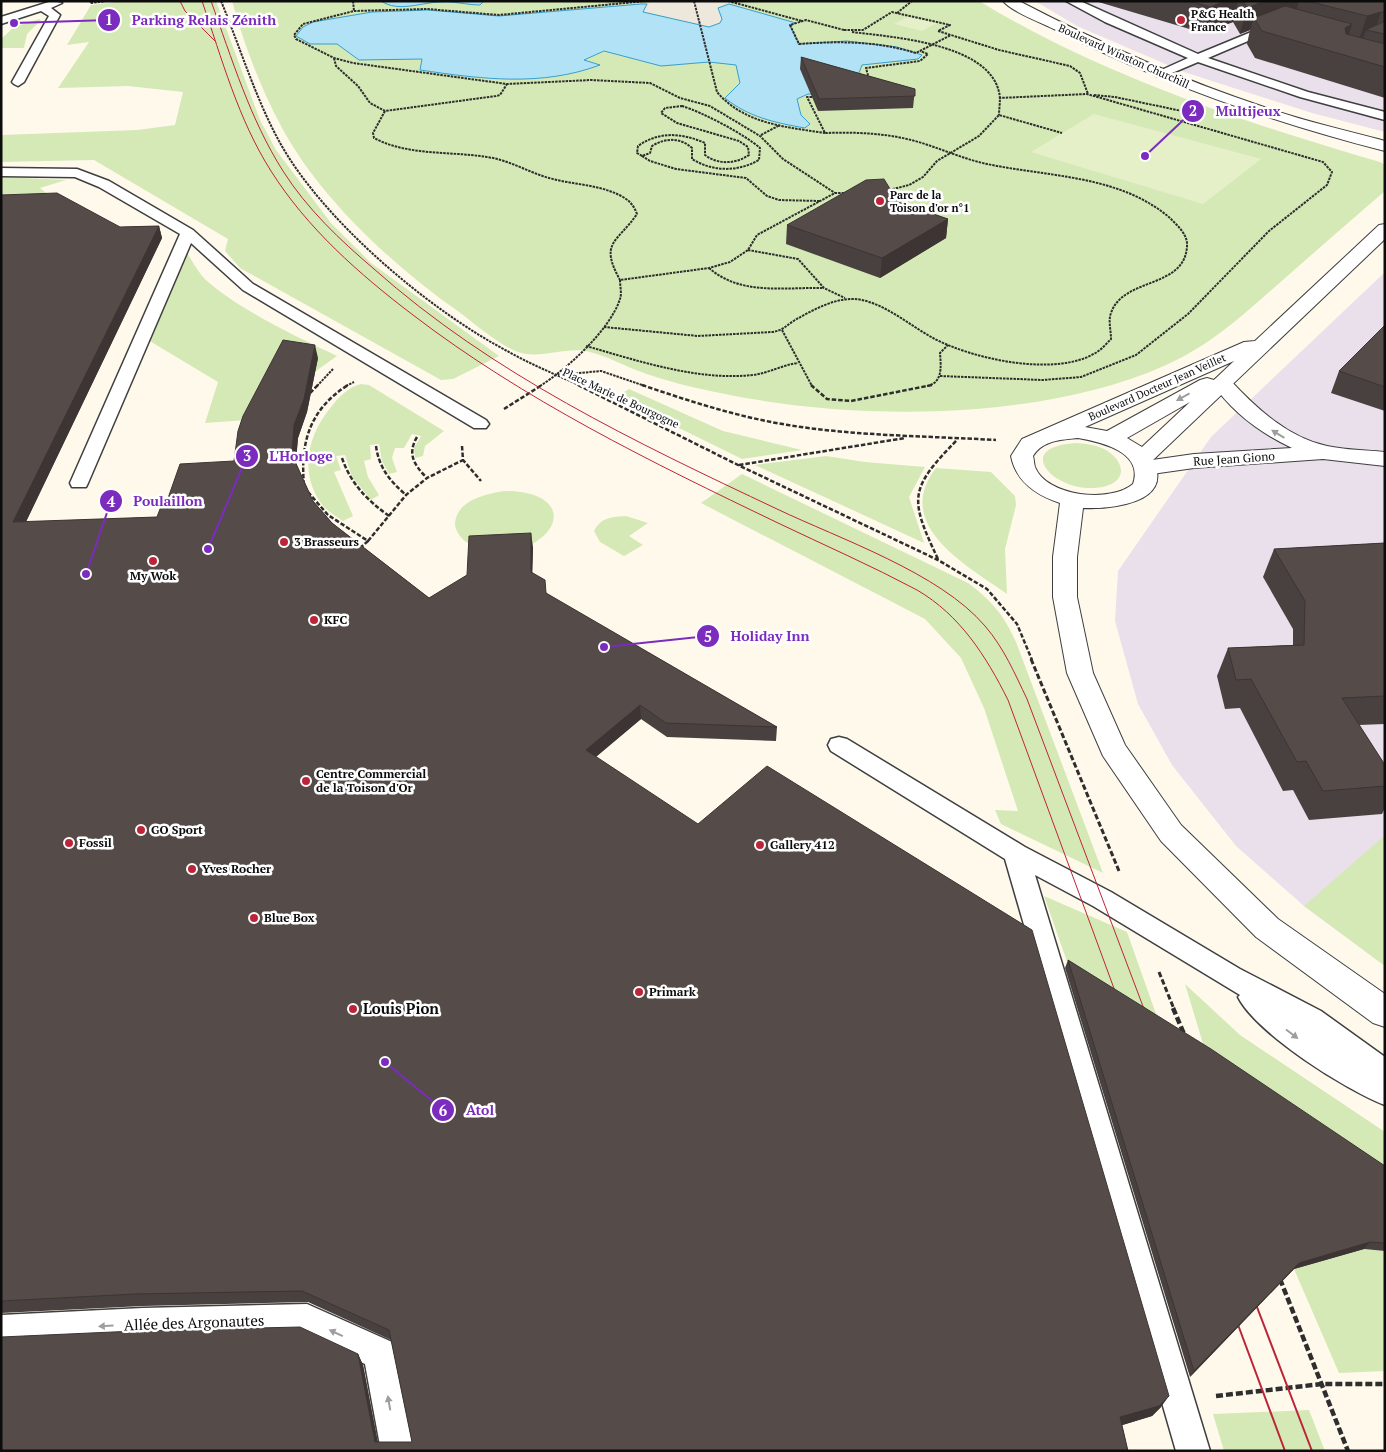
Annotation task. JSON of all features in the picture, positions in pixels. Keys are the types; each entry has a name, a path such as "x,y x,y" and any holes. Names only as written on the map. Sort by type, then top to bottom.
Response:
{"street":[{"name":"Boulevard Winston Churchill","path":"1009,1 1071,34 1160,74 1258,110 1385,146"},
{"name":"Boulevard Docteur Jean Veillet","path":"1143,464 1240,364 1385,229"},
{"name":"Boulevard Docteur Jean Veillet","path":"1041,438 1266,340"},
{"name":"Boulevard Docteur Jean Veillet","path":"1109,439 1240,364"},
{"name":"Rue Jean Giono","path":"1222,383 1262,424 1286,439 1323,452"},
{"path":"1078,432 1109,439 1122,444 1143,464 1146,479 1140,489 1128,497 1112,501 1092,502 1072,500 1051,493 1035,484 1025,472 1021,460 1025,449 1041,438 1078,432"},
{"name":"Rue Jean Giono","path":"1143,464 1323,452 1385,459"},
{"path":"1072,500 1065,557 1065,597 1080,673 1113,749 1171,833 1267,928 1385,1013"}],"lane":[{"path":"1,21 63,1"},
{"path":"1071,1 1112,22 1198,58 1286,89 1385,116"},
{"path":"8,92 20,87 55,15 43,8"},
{"path":"1160,74 1282,25"},
{"path":"1,172 78,174 104,184 188,233 248,287 480,424"},
{"path":"79,483 188,233"},
{"path":"839,745 1016,854 1138,920 1231,977 1310,1019 1366,1058 1385,1075"},
{"path":"1016,854 1193,1451"},
{"path":"1231,977 1287,1031 1338,1066 1385,1092"},
{"name":"Allée des Argonautes","path":"1,1331 143,1324 307,1320 380,1354 398,1451"}],"path":[{"path":"92,1 90,3 108,1"},
{"path":"221,1 279,141 297,170 340,223 418,292 461,323 508,352 557,375 601,371 702,405 787,425 844,432 957,440 1041,438"},
{"path":"353,1 354,11"},
{"path":"646,1 610,6 586,6 499,15 427,9 354,11 303,24 294,35 296,39 334,58 507,84 591,80 650,83 680,98 710,106 760,136 783,159 835,193"},
{"path":"694,1 717,92 723,101 745,114 780,126 825,133 883,135 916,142 949,154 989,165 1085,181 1138,198 1159,209 1171,218 1186,237 1187,247 1184,260 1174,271 1164,279 1128,295 1116,305 1110,319 1111,339 1102,349 1086,357 1057,364 1030,364 948,345 864,301 845,298 824,288 798,260 748,250"},
{"path":"728,1 803,22"},
{"path":"897,14 912,1"},
{"path":"844,30 863,30 892,12 950,25 938,31 991,48 1070,66 1080,73 1087,94"},
{"path":"886,190 902,188 916,182 928,174 937,161 979,136 999,115 999,98 986,69 971,58 933,44 844,30 806,20 790,25 799,44 847,41 897,47 916,53 933,44 951,35"},
{"path":"870,83 866,68 920,61 928,54 920,51"},
{"path":"334,58 336,66 358,86 370,103 385,111 496,96 500,95 507,84"},
{"path":"940,376 1043,380 1081,376 1136,354 1188,314 1270,231 1327,185 1332,172 1323,162 1087,94"},
{"path":"999,98 1087,94 1115,97 1185,112"},
{"path":"816,97 807,98 825,133"},
{"path":"642,156 650,153 652,146 656,143 679,141 691,146 691,157 694,161 709,167 729,169 759,160 761,152 752,141 715,122 702,112 682,106 665,108 661,113 665,118 732,137 748,147 749,155 735,162 712,160 705,155 705,143 690,136 671,135 655,137 641,143 636,151 642,156 661,164 689,171 752,180 763,193 775,199 820,201"},
{"path":"385,111 373,133 374,138 381,143 396,147 488,157 515,164 549,178 610,192 631,201 636,208 637,214 628,228 611,246 609,258 620,280 621,298 604,327 557,375"},
{"path":"999,115 1062,133"},
{"path":"760,136 780,126"},
{"path":"620,280 709,268 730,262 748,250 756,235 835,193 852,192"},
{"path":"709,268 717,278 741,286 824,288"},
{"path":"604,327 703,338 782,330 805,315 845,298"},
{"path":"782,330 812,388 827,398 846,402 923,387 938,381 942,368 940,353 948,345"},
{"path":"585,346 637,360 714,375 756,375 798,362"},
{"path":"308,396 330,370 359,353"},
{"name":"Place Marie de Bourgogne","path":"463,460 461,452 466,436 480,424 557,375 738,465 938,560 987,590 1017,624 1187,1043"},
{"path":"356,381 344,387 316,415 306,435 301,461 305,488 320,510 346,529 368,541"},
{"path":"417,437 411,449 411,458 427,478"},
{"path":"738,465 913,437"},
{"path":"938,560 916,509 917,488 928,468 957,440"},
{"path":"376,446 379,466 384,475 406,495"},
{"path":"342,458 352,484 367,501 389,516"},
{"path":"358,550 368,541 406,495 427,478 463,460 481,481"},
{"path":"1278,1274 1348,1451"},
{"path":"1178,1400 1322,1384 1385,1384"}],"shaded area":[{"path":"651,1 736,1 718,8 722,19 720,23 709,27 642,11"},
{"path":"1035,1 1385,1 1385,132 1312,113 1184,72 1077,26"},
{"path":"1385,272 1385,966 1304,906 1236,846 1172,765 1138,704 1115,621 1118,571 1211,437"}],"green space":[{"path":"123,1 216,1 260,120 276,150 331,223 371,263 499,356 453,379 441,380 240,268 225,251 228,239 94,160 1,162 1,135 137,130 175,125 183,92 128,86 58,88 89,42 67,45 91,5"},
{"path":"232,1 979,1 1026,28 1075,52 1175,95 1277,131 1380,162 1385,165 1385,191 1256,304 1213,338 1164,366 1115,384 1061,397 1005,406 947,411 889,412 832,409 777,403 691,387 647,374 608,358 581,350 542,354 523,353 513,350 484,331 431,291 382,250 335,203 315,178 296,152 266,96 247,49"},
{"path":"909,16 937,23 922,31 894,24"},
{"path":"41,20 27,34 24,48 1,48 1,39 14,27"},
{"path":"1094,114 1261,159 1203,204 1031,152"},
{"path":"1,177 66,180 40,188 61,205 1,207"},
{"path":"187,253 204,278 236,303 337,356 247,420 205,423 218,382 148,340"},
{"path":"361,384 369,385 444,431 425,446 423,456 415,458 414,448 421,436 412,434 404,448 395,448 392,458 397,472 389,474 382,461 379,444 370,445 371,459 364,461 368,477 379,495 371,500 352,477 345,455 336,456 341,470 334,472 353,516 343,521 324,507 316,495 308,469 309,456 311,443 323,418 344,393"},
{"path":"629,389 723,431 802,450 742,459 616,397"},
{"path":"1078,443 1104,449 1115,458 1121,468 1121,474 1114,483 1089,488 1072,485 1058,479 1048,471 1043,461 1046,453 1057,446"},
{"path":"826,456 865,462 925,467 909,497 924,543 755,465"},
{"path":"936,468 991,472 1015,496 1016,505 1005,549 1007,594 955,556 940,542 928,525 923,508 925,489"},
{"path":"742,474 968,583 991,602 1007,624 1016,642 1103,873 1001,824 995,810 1018,811 984,708 961,658 925,619 701,503"},
{"path":"504,491 534,495 544,500 550,505 553,512 552,526 540,539 528,545 489,545 466,542 458,533 455,525 456,517 460,510 472,500"},
{"path":"626,516 648,523 629,536 643,545 624,556 600,542 594,531 604,520 612,517"},
{"path":"1385,835 1385,966 1304,906"},
{"path":"1044,896 1127,932 1161,1028 1070,970"},
{"path":"1185,984 1240,1035 1385,1132 1385,1177 1207,1057"},
{"path":"1364,1249 1385,1251 1385,1371 1339,1373 1294,1269"},
{"path":"1309,1410 1325,1451 1224,1451 1213,1414"}],"water":[{"path":"381,1 484,1 480,5 434,2 403,7"},
{"path":"647,4 643,12 709,27 720,23 722,19 718,8 729,4 796,23 790,25 799,44 847,41 897,47 922,55 918,59 862,65 859,73 862,78 834,94 808,94 797,99 801,115 810,124 805,128 753,115 725,98 740,83 736,65 709,62 661,66 604,51 584,60 600,65 578,72 533,79 488,78 420,70 422,59 359,60 337,44 310,44 296,36 303,27 313,22 372,12 428,10 499,16"}],"building":[{"path":"1189,1 1225,1 1210,7"},
{"path":"1243,1 1264,1 1247,8"},
{"path":"1307,1 1385,1 1385,12 1367,16"},
{"path":"1285,6 1352,24 1345,28 1346,34 1385,44 1385,67 1262,31 1254,18"},
{"path":"1385,22 1385,34 1366,30"},
{"path":"801,57 915,89 915,96 819,99"},
{"path":"884,179 898,202 948,219 882,258 787,225 866,180"},
{"name":"Centre Commercial de la Toison d'Or","path":"57,193 120,227 159,226 13,522 157,517 163,501 167,501 180,464 234,461 238,431 243,416 283,340 315,345 304,399 294,425 292,455 313,501 332,523 429,598 467,575 469,536 531,533 531,572 545,580 546,593 777,727 666,723 640,705 586,750 698,824 767,766 1032,930 1169,1396 1159,1406 1120,1417 1128,1451 1,1451 1,1337 135,1331 300,1327 358,1354 375,1442 412,1442 389,1330 302,1291 135,1294 1,1301 1,195"},
{"path":"1385,325 1385,387 1339,371"},
{"path":"1385,543 1385,696 1342,698 1385,765 1385,786 1323,791 1306,761 1297,762 1251,679 1236,680 1228,648 1304,645 1305,601 1274,549"},
{"path":"1068,960 1211,1049 1385,1166 1385,1243 1370,1242 1299,1263 1194,1371"}],"tram line":[{"path":"180,1 185,11 216,42"},
{"path":"202,1 216,42"},
{"path":"211,1 251,110 271,151 292,185 313,211 349,247 419,307 467,341 566,403 671,458 777,509 888,559 942,590 966,607 985,626 1003,652 1027,699 1144,1009"},
{"path":"216,42 249,131 259,151 285,192 335,249 413,315 455,346 544,402 683,477 917,590 932,600 959,624 981,652 1008,700 1119,1002"},
{"path":"1144,1008 1149,1021"},
{"path":"1252,1294 1312,1451"},
{"path":"1234,1314 1285,1451"}],"place":[{"name":"P&G Health France","path":"1181,20"},
{"name":"Parking Relais Zénith","path":"14,23"},
{"name":"Multijeux","path":"1145,156"},
{"name":"Parc de la Toison d'or n°1","path":"880,201"},
{"name":"3 Brasseurs","path":"284,542"},
{"name":"L'Horloge","path":"208,549"},
{"name":"My Wok","path":"153,561"},
{"name":"Poulaillon","path":"86,574"},
{"name":"KFC","path":"314,620"},
{"name":"Holiday Inn","path":"604,647"},
{"name":"Centre Commercial de la Toison d'Or","path":"306,781"},
{"name":"GO Sport","path":"141,830"},
{"name":"Fossil","path":"69,843"},
{"name":"Gallery 412","path":"760,845"},
{"name":"Yves Rocher","path":"192,869"},
{"name":"Blue Box","path":"254,918"},
{"name":"Primark","path":"639,992"},
{"name":"Louis Pion","path":"353,1009"},
{"name":"Atol","path":"385,1062"}]}
